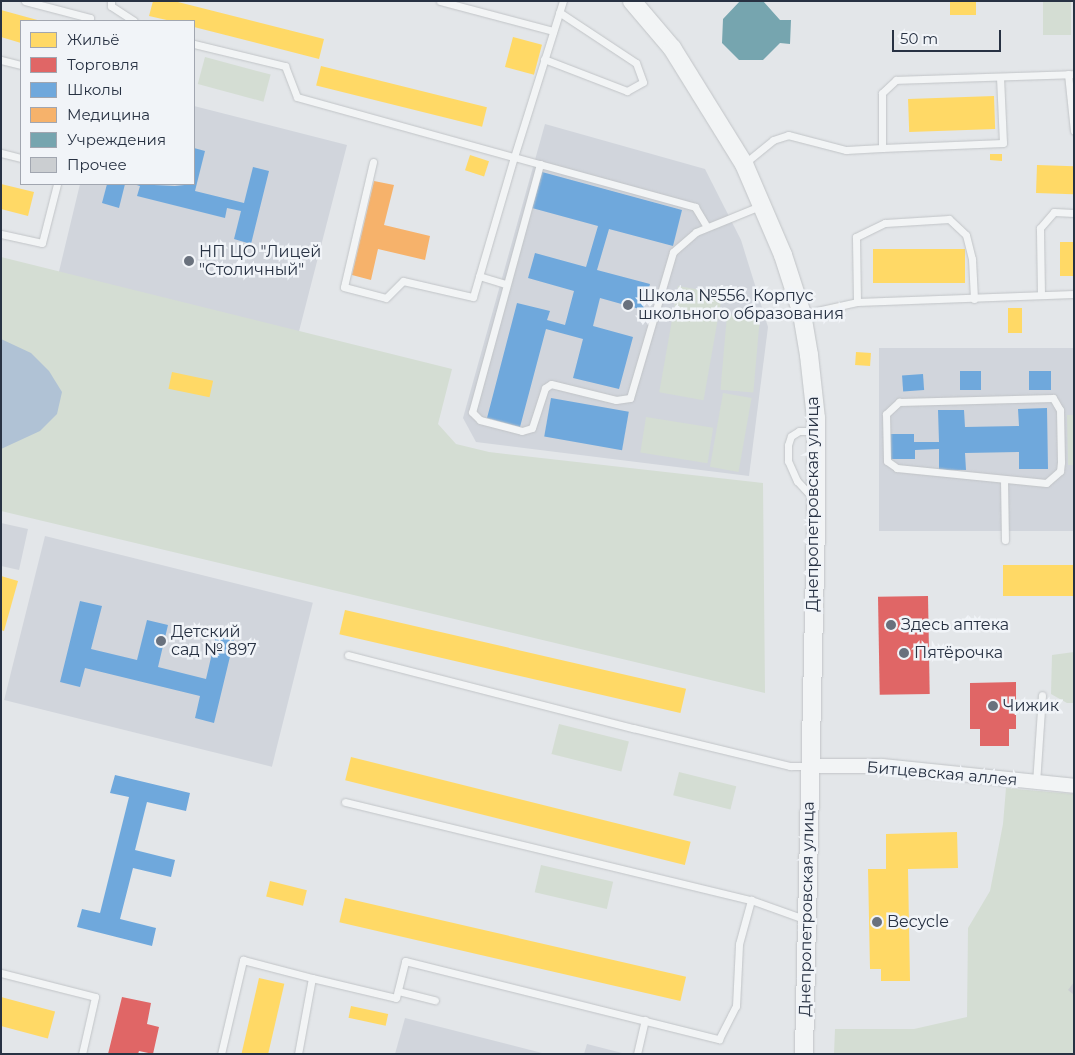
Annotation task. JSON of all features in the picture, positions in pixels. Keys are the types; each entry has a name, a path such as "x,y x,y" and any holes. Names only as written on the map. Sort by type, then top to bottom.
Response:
{"street":[{"name":"Днепропетровская улица","path":"632,1 677,55 744,164 764,205 802,314 810,355 816,431 816,502 804,1054"},
{"name":"Битцевская аллея","path":"810,766 882,766 1074,786"}],"lane":[{"path":"25,1 90,18 89,20"},
{"path":"111,1 112,6 133,20"},
{"path":"440,1 553,31"},
{"path":"373,162 344,287 386,298 403,281 473,297 563,1"},
{"path":"544,59 627,91 643,82 636,63 559,12"},
{"path":"195,44 285,66 297,98 695,207 707,227"},
{"path":"1,60 20,64"},
{"path":"882,148 882,93 896,80 1071,74 1074,131"},
{"path":"744,164 773,140 788,135 846,150 1003,143 1000,77"},
{"path":"1,153 20,158"},
{"path":"540,164 472,412 480,420 528,431 534,424 545,388 551,384 616,400 630,398 673,252 687,237 707,227 764,205"},
{"path":"1,234 42,243 58,185"},
{"path":"1041,295 1040,228 1054,212 1074,213"},
{"path":"858,302 856,236 885,223 949,219 966,235 972,259 974,299"},
{"path":"480,276 506,284"},
{"path":"802,314 858,302 1074,294"},
{"path":"1053,398 1060,416 1060,471 1046,484 1004,479 894,467 887,461 886,414 900,402 1053,398"},
{"path":"816,431 799,431 791,436 788,445 788,461 797,481 816,502"},
{"path":"1004,479 1005,540"},
{"path":"348,655 790,766 810,766"},
{"path":"1036,783 1042,695"},
{"path":"344,802 750,900 807,920"},
{"path":"221,1054 243,960 396,998 405,960 719,1039 736,1006 739,944 750,900"},
{"path":"1,973 95,997 82,1054"},
{"path":"298,1054 312,978"},
{"path":"398,991 435,1000"},
{"path":"638,1054 645,1020"}],"shaded area":[{"path":"1043,1 1071,1 1071,35 1043,35"},
{"path":"205,57 271,75 263,102 198,84"},
{"name":"НП ЦО \"Лицей \"Столичный\"","path":"195,106 347,145 288,374 50,309 80,185 195,185"},
{"name":"Школа №556. Корпус школьного образования","path":"545,124 705,169 741,240 768,327 749,476 476,442 463,418"},
{"path":"1,257 452,369 438,424 456,444 489,452 763,483 765,693 1,511"},
{"path":"678,286 722,294 704,400 659,392"},
{"path":"727,315 760,318 753,393 720,390"},
{"path":"879,348 1074,348 1074,531 879,531"},
{"path":"723,393 752,398 739,472 710,467"},
{"path":"1067,415 1074,415 1074,465 1068,465"},
{"path":"646,417 713,428 708,463 640,453"},
{"path":"1,523 28,529 19,570 1,566"},
{"name":"Детский сад № 897","path":"45,536 313,603 272,767 4,700"},
{"path":"1074,652 1074,703 1067,703 1051,694 1052,655"},
{"path":"559,724 629,741 621,771 552,754"},
{"path":"679,772 736,786 730,810 673,795"},
{"path":"1006,788 1074,794 1074,1054 834,1054 835,1029 914,1029 967,1017 968,928 990,891 1003,824"},
{"path":"541,865 613,882 607,909 535,892"},
{"path":"405,1018 546,1054 395,1054"},
{"path":"587,1044 626,1054 584,1054"}],"water":[{"path":"1,339 31,353 49,371 62,392 57,414 40,431 1,449"}],"building: Жильё":[{"path":"153,1 174,1 324,39 319,59 195,27 195,20 167,20 149,16"},
{"path":"950,1 976,1 976,15 950,15"},
{"path":"1,10 37,20 20,20 20,43 1,37"},
{"path":"513,37 542,45 534,75 505,67"},
{"path":"321,66 487,107 482,127 316,85"},
{"path":"994,96 995,129 909,132 908,99"},
{"path":"990,154 1002,154 1002,161 990,160"},
{"path":"470,155 489,161 484,176 465,170"},
{"path":"1037,165 1074,166 1073,194 1036,193"},
{"path":"1,184 34,192 28,216 1,209"},
{"path":"1060,242 1074,242 1074,276 1060,276"},
{"path":"873,249 965,249 965,283 873,283"},
{"path":"1008,308 1022,308 1022,333 1008,333"},
{"path":"856,352 871,353 870,366 855,365"},
{"path":"172,372 213,381 210,397 168,389"},
{"path":"1003,565 1074,565 1074,596 1003,596"},
{"path":"1,576 18,581 4,631 1,630"},
{"path":"345,610 686,689 680,713 339,634"},
{"path":"351,757 691,842 685,865 345,780"},
{"path":"957,832 958,868 908,869 910,981 881,981 881,969 870,969 868,869 886,869 886,834"},
{"path":"270,881 307,890 303,906 266,897"},
{"path":"345,898 686,977 680,1001 339,922"},
{"path":"259,978 284,984 268,1054 241,1054"},
{"path":"1,997 55,1011 48,1039 1,1026"},
{"path":"351,1006 388,1014 386,1026 349,1018"}],"building: Торговля":[{"path":"928,596 930,694 880,695 878,597"},
{"name":"Чижик","path":"1016,682 1016,729 1009,729 1009,746 980,746 980,729 970,729 970,683"},
{"path":"122,997 151,1003 147,1024 159,1027 153,1054 139,1051 138,1054 108,1054"}],"building: Школы":[{"path":"195,148 205,151 195,191 244,203 253,167 269,171 251,244 234,239 241,211 227,208 225,218 137,196 140,186 136,185 195,185"},
{"path":"542,172 682,210 673,246 609,229 597,270 650,284 643,310 600,298 593,326 633,337 619,389 573,378 583,339 546,329 520,427 487,418 517,303 550,311 547,320 565,325 574,291 528,278 535,253 586,267 598,226 532,208"},
{"path":"107,185 125,185 119,208 102,203"},
{"path":"960,371 981,371 981,390 960,390"},
{"path":"1029,371 1051,371 1051,390 1029,390"},
{"path":"923,374 924,390 903,391 902,375"},
{"path":"551,398 629,412 622,450 544,436"},
{"path":"1047,408 1048,469 1019,469 1019,452 965,453 966,470 939,470 939,449 915,450 915,459 890,459 890,434 914,434 914,442 939,442 938,410 964,410 965,427 1019,426 1018,409"},
{"path":"80,601 102,606 91,649 137,660 147,620 168,625 158,667 206,679 216,636 234,640 214,723 195,718 200,696 85,668 80,687 60,682"},
{"path":"115,775 190,793 186,811 147,802 135,850 175,860 171,877 133,868 120,919 156,928 152,946 77,927 82,909 100,913 129,797 110,793"}],"building: Медицина":[{"path":"374,181 394,185 384,225 430,236 425,260 378,249 371,280 352,275"}],"building: Учреждения":[{"path":"740,1 763,1 780,20 791,20 790,44 780,43 763,60 739,60 722,43 723,19"}],"building: Прочее":[{"path":"1074,982 1074,995 1068,990"}],"place":[{"name":"НП ЦО \"Лицей \"Столичный\"","path":"189,261"},
{"name":"Школа №556. Корпус школьного образования","path":"628,305"},
{"name":"Здесь аптека","path":"891,625"},
{"name":"Детский сад № 897","path":"161,641"},
{"name":"Пятёрочка","path":"904,653"},
{"name":"Чижик","path":"993,706"},
{"name":"Becycle","path":"877,922"}]}
